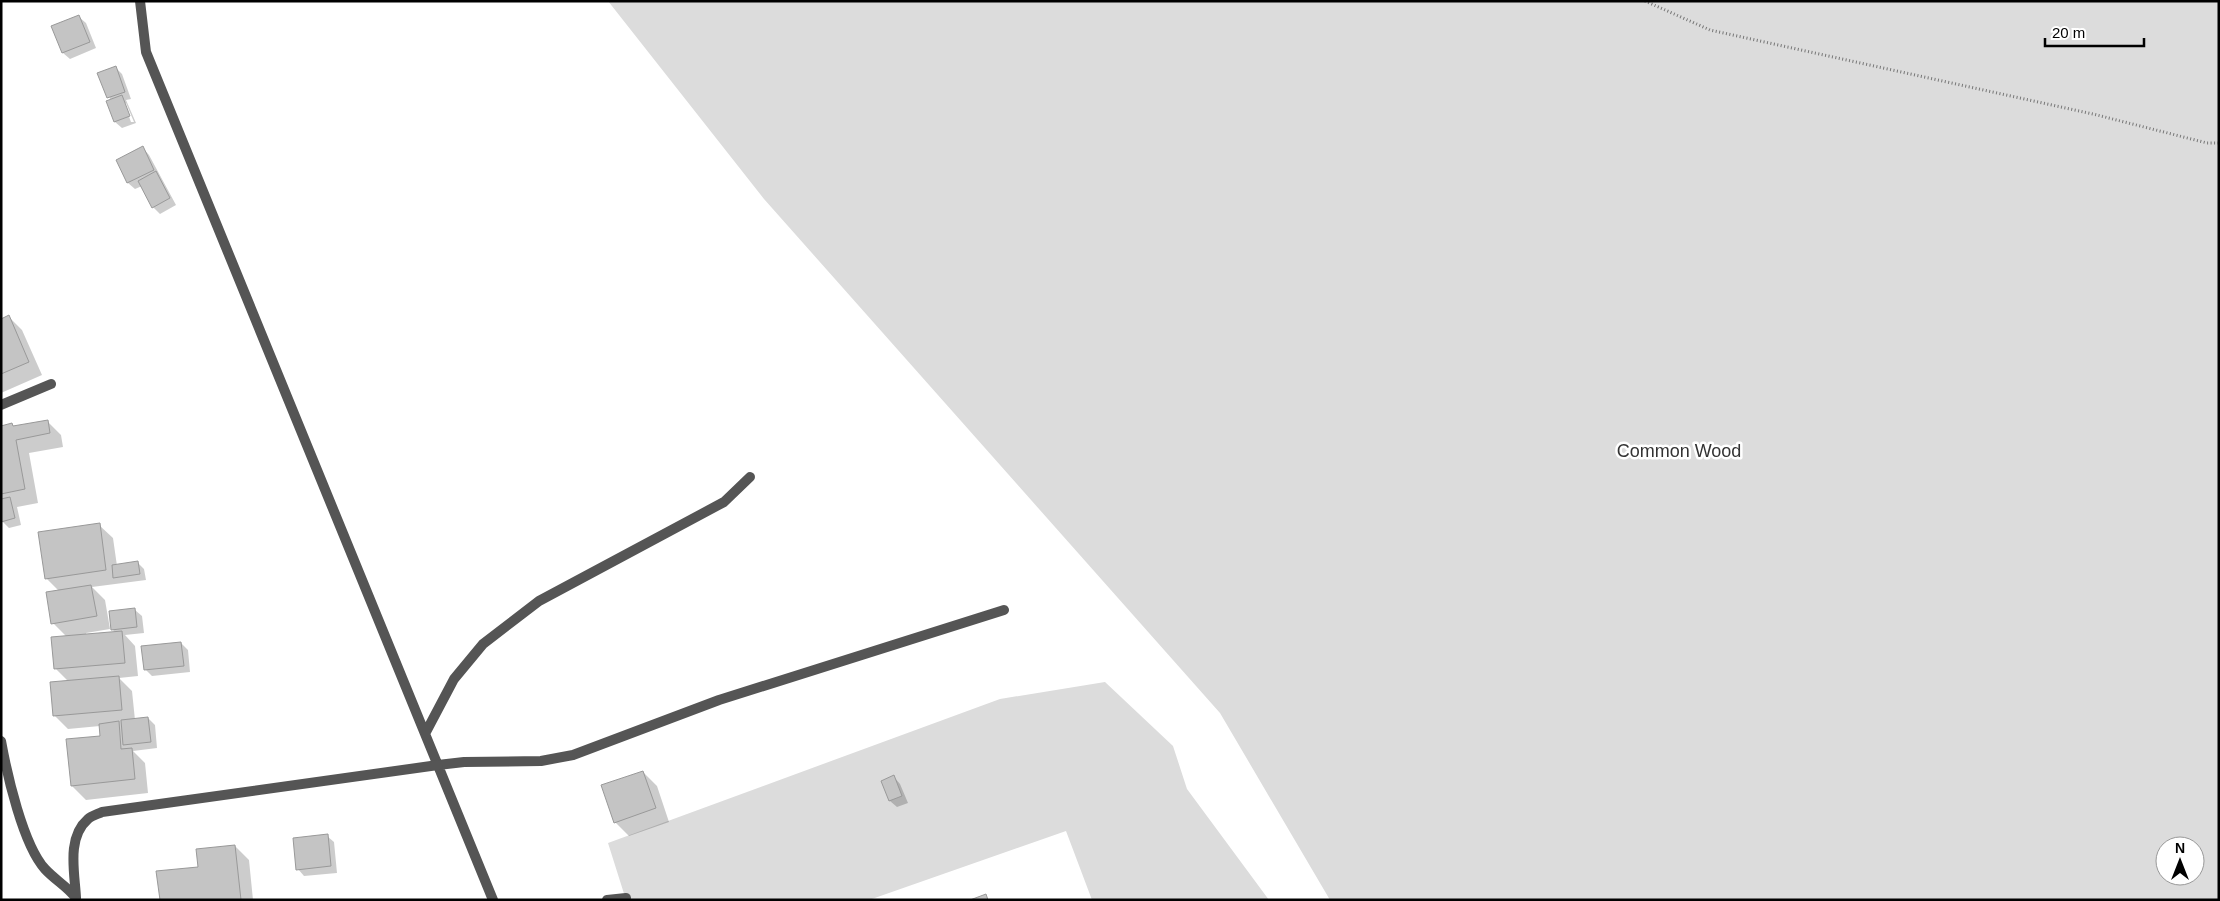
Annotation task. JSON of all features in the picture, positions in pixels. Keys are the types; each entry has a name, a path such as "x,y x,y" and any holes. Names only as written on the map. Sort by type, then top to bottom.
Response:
{"street":[{"path":"140,1 146,52 426,732 493,900"},
{"path":"1,405 51,384"},
{"path":"426,732 454,679 483,644 539,601 724,502 750,477"},
{"path":"76,899 74,846 79,831 88,819 102,812 438,765 464,762 534,762 573,755 719,700 1004,610"},
{"path":"1,741 22,822 33,850 45,869 68,888 76,899"},
{"path":"607,900 626,898"}],"path":[{"path":"1645,1 1710,30 2093,114 2206,143 2219,143"}],"green space":[{"name":"Common Wood","path":"608,1 2219,1 2219,900 1330,900 1220,713 764,199"},
{"path":"1105,682 1173,746 1187,789 1269,900 1092,900 1066,831 869,900 626,900 608,843 1000,699"}],"building":[{"path":"79,15 90,42 62,53 51,26"},
{"path":"116,66 125,92 107,98 97,73"},
{"path":"122,95 130,116 114,122 106,101"},
{"path":"143,146 154,170 127,183 116,160"},
{"path":"156,171 170,198 152,208 138,181"},
{"path":"9,315 29,362 1,374 1,319"},
{"path":"48,420 50,433 16,440 25,489 1,494 1,426 12,423 13,426"},
{"path":"10,497 15,518 1,522 1,499"},
{"path":"100,523 106,570 45,579 38,532"},
{"path":"138,561 140,574 113,578 112,565"},
{"path":"91,585 97,616 51,624 46,592"},
{"path":"135,608 137,627 111,630 109,611"},
{"path":"122,631 125,663 54,669 51,637"},
{"path":"181,642 184,666 144,670 141,646"},
{"path":"119,676 122,710 53,716 50,682"},
{"path":"148,717 151,742 123,745 121,720"},
{"path":"119,721 121,749 132,748 135,779 71,786 66,739 100,736 99,724"},
{"path":"643,771 656,808 614,823 601,785"},
{"path":"894,775 902,796 889,801 881,781"},
{"path":"328,834 331,866 296,870 293,838"},
{"path":"235,845 241,900 160,900 156,871 198,867 196,849"},
{"path":"986,894 988,900 970,900"}]}
